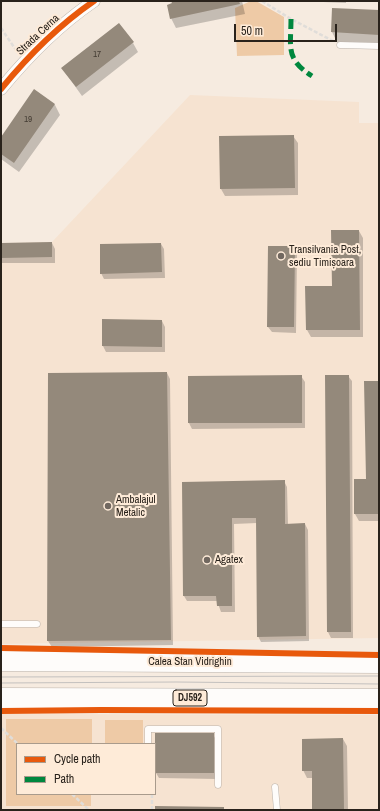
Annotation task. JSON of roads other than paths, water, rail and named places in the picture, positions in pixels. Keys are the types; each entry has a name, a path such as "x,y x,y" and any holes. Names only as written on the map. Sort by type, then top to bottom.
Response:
{"main road":[{"name":"Calea Stan Vidrighin","path":"1,661 379,663"},
{"name":"DJ592","path":"1,698 379,699"}],"street":[{"name":"Strada Cerna","path":"1,89 24,62 67,22 94,1"}],"lane":[{"path":"340,45 379,46"},
{"path":"1,624 37,624"},
{"path":"148,743 148,729 218,729 218,785"},
{"path":"275,787 277,810"}],"tram line":[{"path":"1,677 379,676"},
{"path":"1,683 176,682 379,684"}],"place":[{"name":"Transilvania Post, sediu Timișoara","path":"281,256"},
{"name":"Ambalajul Metalic","path":"108,506"},
{"name":"Agatex","path":"207,560"}]}
